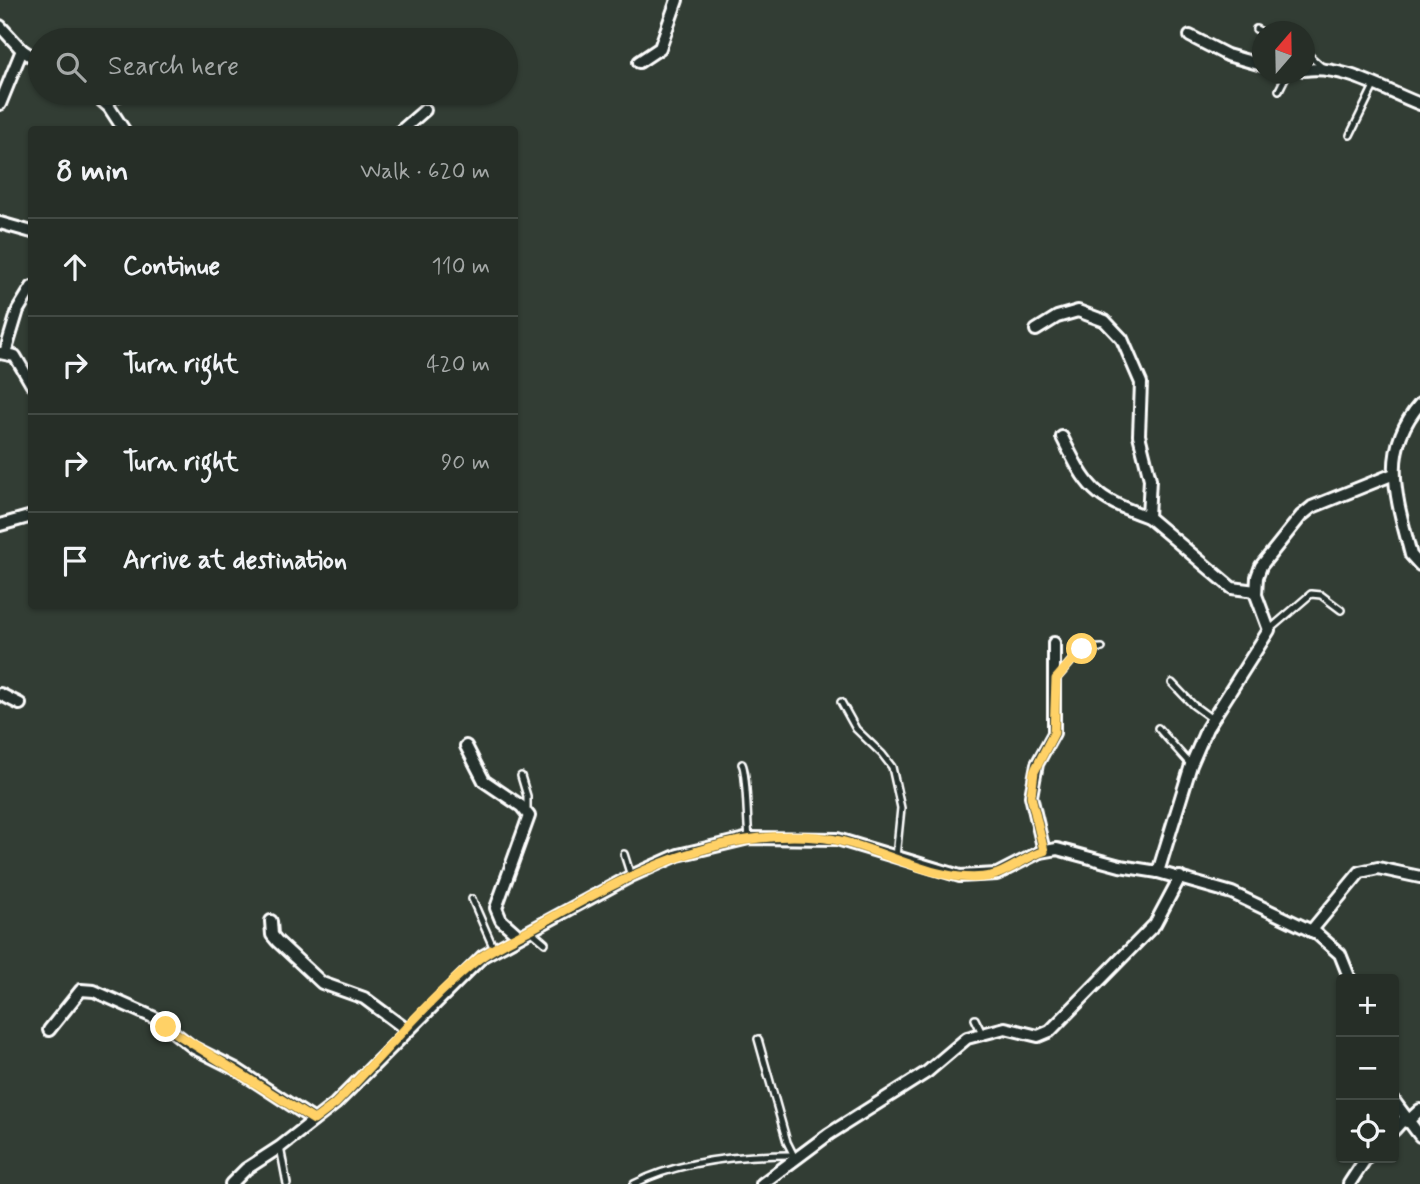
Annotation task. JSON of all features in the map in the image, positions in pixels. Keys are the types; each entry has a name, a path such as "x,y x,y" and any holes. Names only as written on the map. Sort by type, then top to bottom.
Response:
{"street":[{"path":"639,62 660,48 677,0"},
{"path":"0,26 28,54"},
{"path":"1190,36 1227,55 1252,62"},
{"path":"0,104 22,50"},
{"path":"1315,69 1324,69 1420,104"},
{"path":"106,105 121,126"},
{"path":"407,126 425,110"},
{"path":"0,223 28,231"},
{"path":"28,294 18,310 3,353 15,356 28,377"},
{"path":"1036,330 1057,317 1078,311 1104,321 1122,340 1141,379 1139,435 1150,479 1148,517"},
{"path":"1420,404 1406,420 1399,435 1394,474 1411,555 1420,565"},
{"path":"1062,437 1084,481 1095,492 1148,517 1231,588 1256,590"},
{"path":"1158,872 1191,765 1212,719 1269,630 1256,590 1261,566 1306,511 1394,474"},
{"path":"0,525 28,517"},
{"path":"1044,851 1033,813 1032,783 1037,764 1054,733 1054,643"},
{"path":"0,694 20,704"},
{"path":"466,747 484,781 527,812 528,822 496,908 501,920 519,936"},
{"path":"231,1184 246,1169 280,1147 335,1104 476,961 631,876 678,855 748,838 837,839 944,873 978,878 997,874 1044,851 1065,850 1120,866 1180,877 1232,893 1311,931 1340,954 1348,974"},
{"path":"1311,931 1360,872 1378,868 1420,877"},
{"path":"762,1184 794,1157 927,1072 964,1040 1005,1028 1038,1036 1050,1031 1155,924 1180,877"},
{"path":"271,921 272,935 322,983 364,998 407,1030"},
{"path":"49,1030 81,990 94,991 155,1018 194,1048 236,1069 314,1120"},
{"path":"1399,1109 1420,1136"},
{"path":"1399,1126 1420,1110"},
{"path":"1349,1184 1363,1163"}],"lane":[{"path":"1315,61 1324,69"},
{"path":"1279,90 1282,84"},
{"path":"1350,135 1374,86"},
{"path":"1269,630 1311,594 1321,595 1341,610"},
{"path":"1056,679 1082,649 1102,648"},
{"path":"1171,683 1212,719"},
{"path":"841,702 856,729 882,754 892,768 901,808 895,857"},
{"path":"1158,728 1191,765"},
{"path":"742,764 745,772 743,787 748,838"},
{"path":"521,776 527,796 527,812"},
{"path":"624,854 631,876"},
{"path":"472,899 494,949"},
{"path":"530,930 545,943"},
{"path":"975,1019 982,1033"},
{"path":"634,1184 663,1173 723,1159 747,1155 794,1157 758,1039"},
{"path":"280,1147 287,1184"}],"route":[{"path":"166,1027 194,1048 236,1069 314,1120 335,1104 476,961 563,911 678,855 748,838 814,836 857,844 944,873 978,878 997,874 1044,851 1033,813 1031,796 1034,772 1054,733 1056,679 1082,649"}]}
